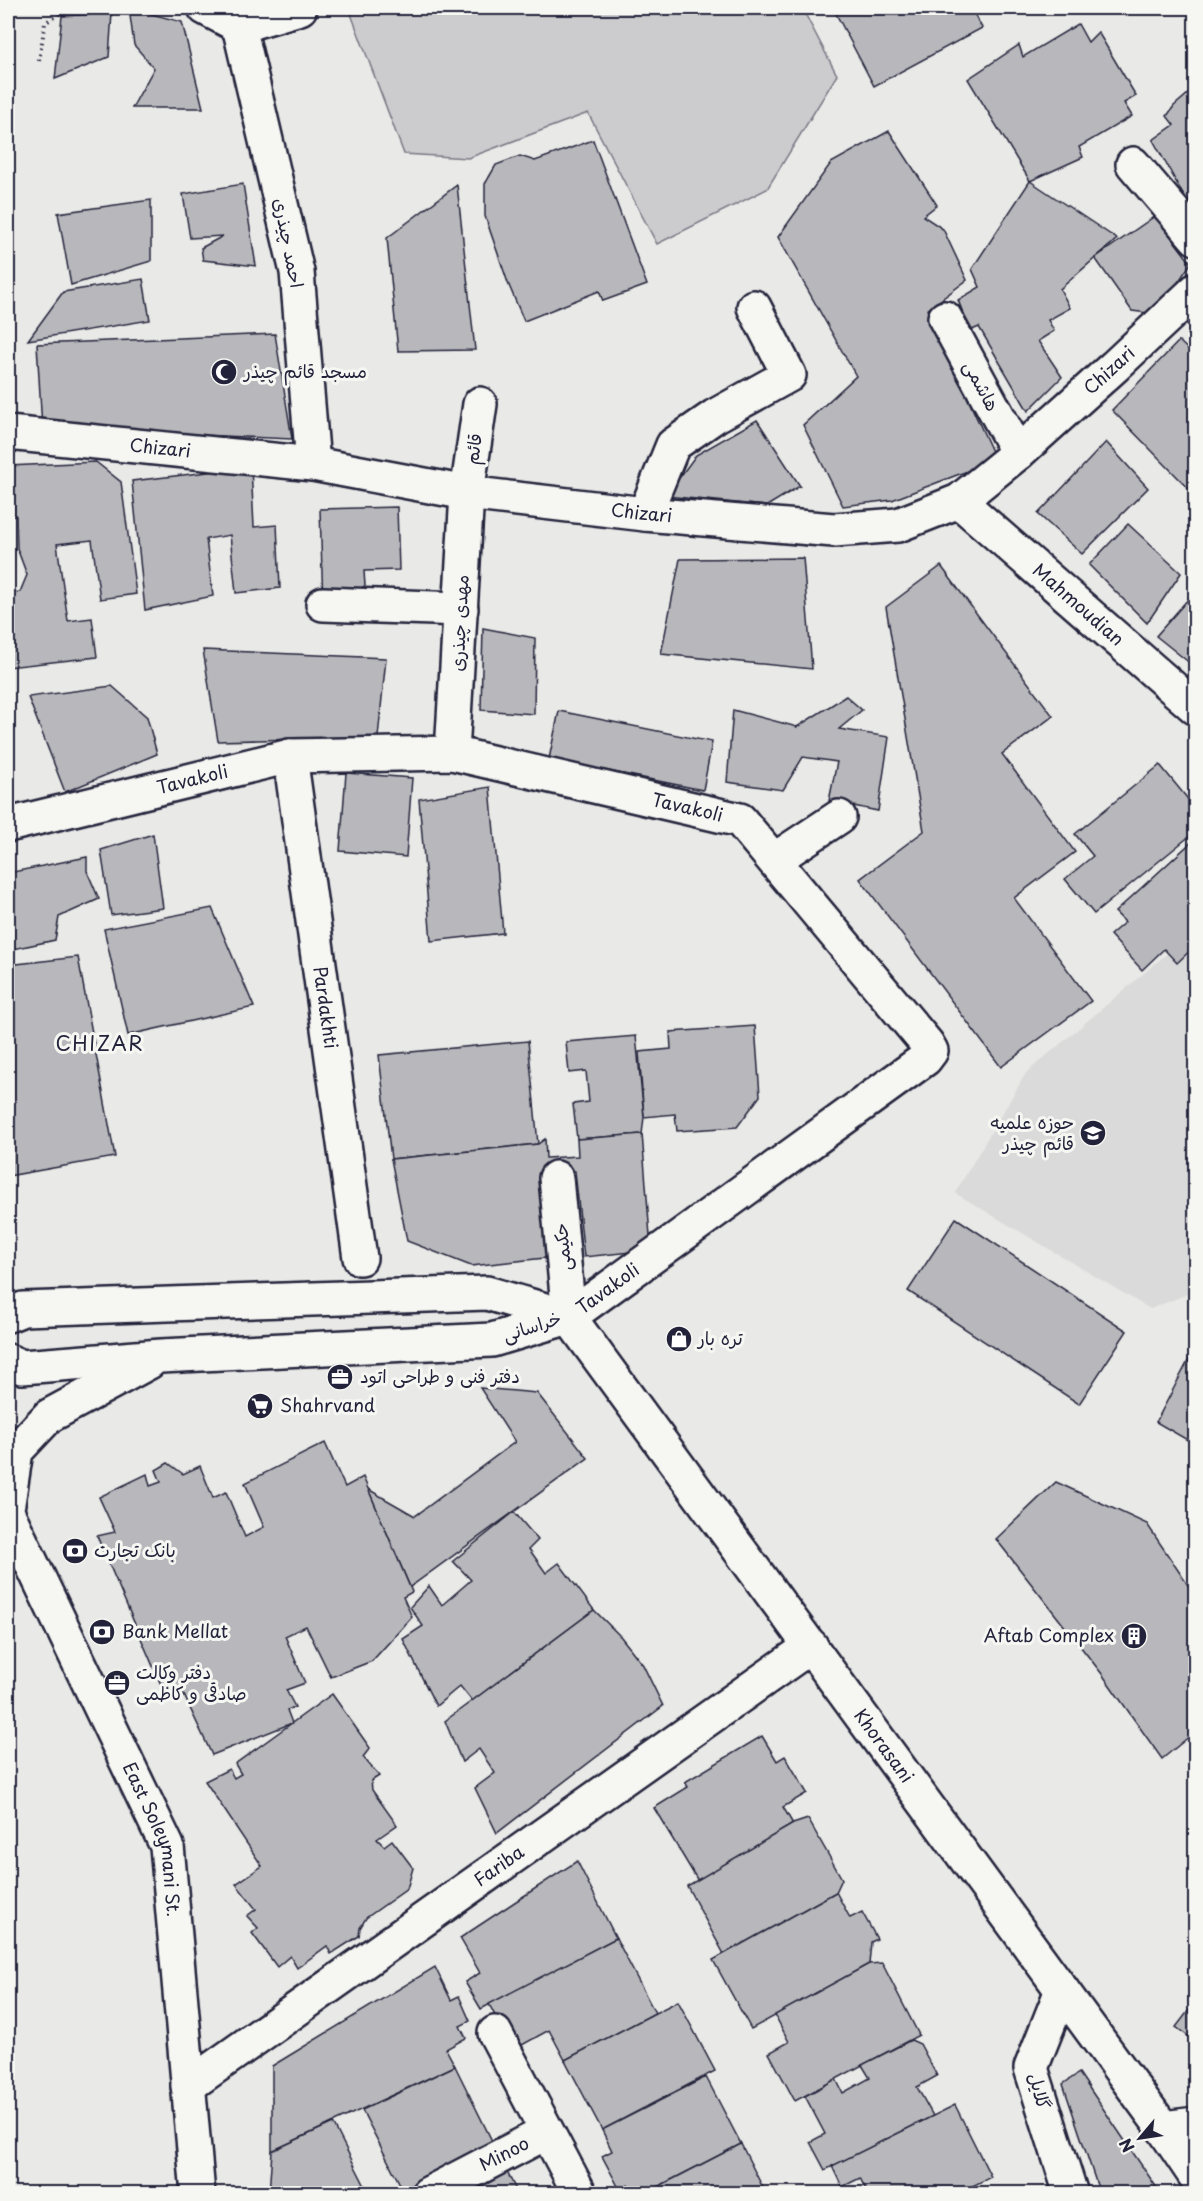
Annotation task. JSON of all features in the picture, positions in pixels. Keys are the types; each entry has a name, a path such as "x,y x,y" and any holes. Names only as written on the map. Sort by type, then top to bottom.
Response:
{"street":[{"path":"205,8 238,26 300,8"},
{"name":"احمد چیذری","path":"238,26 297,272 313,464"},
{"path":"1134,164 1196,237"},
{"name":"Chizari","path":"8,433 313,464 467,493 645,514 834,530 898,525 959,501 1018,453 1196,290"},
{"path":"645,514 673,445 715,416 789,375 754,307"},
{"name":"هاشمی","path":"945,318 1018,453"},
{"name":"قائم","path":"467,493 480,404"},
{"name":"مهدی چیذری","path":"453,753 467,493"},
{"name":"Mahmoudian","path":"959,501 1196,708"},
{"path":"324,604 461,609"},
{"name":"Tavakoli","path":"8,825 290,756 453,753 740,819 927,1044 931,1052 925,1059 569,1317"},
{"name":"Pardakhti","path":"290,756 360,1258"},
{"path":"774,860 839,817"},
{"name":"حکیمی","path":"556,1178 569,1317"},
{"name":"خراسانی","path":"8,1315 23,1310 487,1293 569,1317"},
{"name":"خراسانی","path":"8,1360 22,1367 161,1356 492,1340 569,1317"},
{"name":"Khorasani","path":"569,1317 1163,2128 1196,2177"},
{"path":"8,1503 16,1451 49,1416 161,1356"},
{"name":"East Soleymani St.","path":"8,1514 167,1846 198,2193"},
{"name":"Fariba","path":"188,2086 811,1646"},
{"name":"گلایل","path":"1062,1990 1031,2068 1071,2193"},
{"name":"Minoo","path":"495,2033 580,2193"},
{"path":"1163,2128 1196,2124"},
{"name":"Minoo","path":"428,2193 547,2132"}],"path":[{"path":"39,61 45,23 67,8"}],"shaded area":[{"path":"369,8 802,8 837,75 767,189 657,244 588,113 468,158 404,154 351,14"},
{"name":"حوزه علمیه قائم چیذر","path":"1195,930 1195,1291 1150,1309 955,1193 1026,1073"}],"building":[{"path":"129,8 182,22 203,108 132,108 154,68 134,45"},
{"path":"833,8 971,8 982,28 874,86"},
{"path":"112,13 109,57 55,79 62,16"},
{"path":"1078,24 1088,42 1098,32 1136,96 1124,103 1132,116 1079,147 1083,157 1030,181 968,79 1019,45 1023,57"},
{"path":"1196,87 1196,218 1153,140 1174,125 1167,116 1174,106"},
{"path":"889,131 937,205 923,216 943,229 967,280 927,310 996,460 892,500 843,506 803,425 856,376 778,237 831,163"},
{"path":"593,140 647,285 603,301 599,291 524,321 485,216 485,184 496,165 520,156 535,161"},
{"path":"1030,181 1117,239 1060,289 1070,308 1048,320 1054,331 1038,341 1062,377 1028,411 979,327 970,331 958,300 980,287 972,269"},
{"path":"243,184 256,266 203,260 201,248 223,236 190,238 183,194"},
{"path":"457,185 475,350 398,351 387,238"},
{"path":"151,200 151,261 71,285 58,213"},
{"path":"1155,216 1191,263 1163,305 1148,313 1132,311 1095,258"},
{"path":"143,279 150,320 28,340 63,292"},
{"path":"275,334 292,439 42,428 37,344"},
{"path":"1179,341 1196,357 1196,496 1112,410"},
{"path":"757,420 800,486 767,506 666,496 696,455"},
{"path":"1106,442 1148,488 1082,554 1038,514"},
{"path":"96,462 121,482 136,594 100,599 92,540 57,544 68,621 92,618 97,657 8,667 8,593 20,592 27,575 17,548 16,516 8,517 8,466"},
{"path":"251,467 254,527 277,525 280,588 236,593 230,535 206,539 213,596 145,610 132,481"},
{"path":"397,507 399,570 364,571 365,586 323,604 320,509"},
{"path":"1128,524 1181,573 1147,623 1089,565"},
{"path":"803,558 812,669 661,654 680,559"},
{"path":"941,566 1053,716 1002,754 1075,852 1014,898 1091,1001 1001,1067 860,879 924,831 886,607"},
{"path":"1196,590 1196,668 1156,636"},
{"path":"483,628 535,638 534,714 481,710"},
{"path":"203,650 386,658 378,737 218,741"},
{"path":"112,686 147,717 157,754 65,792 28,697"},
{"path":"846,696 862,710 839,729 889,737 878,811 829,801 837,762 803,757 783,790 727,782 733,710 797,727"},
{"path":"559,711 712,742 703,790 549,759"},
{"path":"1160,765 1196,809 1196,831 1094,914 1065,879 1093,856 1075,834"},
{"path":"346,773 412,778 406,857 340,851"},
{"path":"490,787 503,933 431,941 419,799"},
{"path":"153,834 163,908 111,915 101,850"},
{"path":"1196,838 1196,945 1177,963 1164,949 1142,970 1110,935 1125,922 1115,912"},
{"path":"87,857 87,871 99,899 59,917 55,940 8,950 8,873"},
{"path":"212,908 254,1007 128,1035 104,929"},
{"path":"78,957 115,1157 8,1176 8,965"},
{"path":"755,1026 760,1096 737,1127 677,1131 675,1114 644,1117 639,1052 671,1049 670,1032"},
{"path":"636,1036 644,1117 642,1134 577,1139 573,1104 589,1102 586,1071 569,1073 566,1042"},
{"path":"528,1041 538,1144 391,1159 379,1055"},
{"path":"642,1134 650,1236 631,1252 584,1257 575,1171 553,1173 563,1256 471,1266 407,1241 391,1159 538,1144 545,1139 546,1158 578,1156 577,1139"},
{"path":"956,1218 1127,1331 1079,1404 908,1291"},
{"path":"1196,1346 1196,1445 1156,1422"},
{"path":"480,1388 537,1393 588,1458 410,1587 368,1489 415,1516 515,1442"},
{"path":"325,1443 345,1487 363,1477 412,1592 403,1597 412,1617 372,1661 331,1677 306,1626 285,1636 305,1683 286,1690 295,1707 287,1710 292,1723 212,1755 181,1689 165,1694 97,1536 115,1532 99,1497 147,1474 150,1486 161,1482 156,1470 168,1463 183,1474 200,1466 213,1498 226,1492 245,1537 264,1527 245,1483"},
{"name":"Aftab Complex","path":"1056,1482 1147,1524 1196,1597 1196,1731 1162,1759 1102,1674 996,1539"},
{"path":"514,1512 538,1540 529,1549 546,1573 559,1563 594,1610 472,1701 460,1686 436,1706 403,1639 423,1626 410,1607 429,1586 442,1605 471,1580 453,1561"},
{"path":"594,1610 621,1637 643,1665 663,1706 497,1833 475,1788 495,1773 479,1749 462,1762 445,1721"},
{"path":"332,1694 370,1748 363,1757 379,1776 371,1781 372,1790 397,1825 377,1839 384,1846 392,1840 413,1868 407,1889 366,1918 360,1928 359,1936 331,1954 327,1946 297,1968 290,1956 277,1967 252,1933 258,1928 247,1916 256,1909 236,1884 262,1866 205,1781 229,1769 234,1778 241,1774 235,1764"},
{"path":"762,1736 777,1761 785,1756 807,1793 783,1807 793,1824 698,1881 654,1808 688,1787 685,1782"},
{"path":"808,1819 842,1879 836,1892 724,1954 687,1886 793,1824"},
{"path":"577,1861 616,1938 481,2009 465,1982 480,1973 460,1938"},
{"path":"836,1892 850,1918 862,1912 877,1939 871,1942 869,1964 751,2029 713,1960"},
{"path":"616,1938 655,2013 565,2060 549,2030 513,2050 489,2004"},
{"path":"882,1963 919,2035 795,2101 769,2053 789,2042 775,2015 869,1964"},
{"path":"435,1967 451,2000 459,1996 470,2021 460,2026 466,2038 446,2049 455,2066 272,2151 272,2066"},
{"path":"678,2001 715,2071 602,2130 565,2060"},
{"path":"1196,2001 1196,2042 1176,2027"},
{"path":"911,2040 920,2044 937,2076 917,2087 933,2116 825,2170 810,2142 825,2134 805,2096 836,2079 843,2093 870,2078 862,2065"},
{"path":"455,2066 496,2149 405,2194 362,2110"},
{"path":"1079,2073 1161,2194 1100,2194 1063,2084"},
{"path":"706,2077 741,2144 644,2194 632,2194 628,2185 620,2190 602,2156 612,2151 602,2130"},
{"path":"955,2105 991,2177 956,2194 868,2194 860,2178 842,2187 832,2166"},
{"path":"333,2123 369,2194 269,2194 272,2151"},
{"path":"741,2144 766,2194 644,2194"},
{"path":"507,2172 518,2194 469,2194"}],"place":[{"name":"مسجد قائم چیذر","path":"224,372"},
{"name":"حوزه علمیه قائم چیذر","path":"1093,1133"},
{"name":"تره بار","path":"679,1339"},
{"name":"دفتر فنی و طراحی اتود","path":"340,1377"},
{"name":"Shahrvand","path":"260,1406"},
{"name":"بانک تجارت","path":"75,1551"},
{"name":"Bank Mellat","path":"102,1632"},
{"name":"Aftab Complex","path":"1134,1636"},
{"name":"دفتر وکالت صادقی و کاظمی","path":"117,1683"}],"district":[{"name":"CHIZAR","path":"100,1044"}]}
